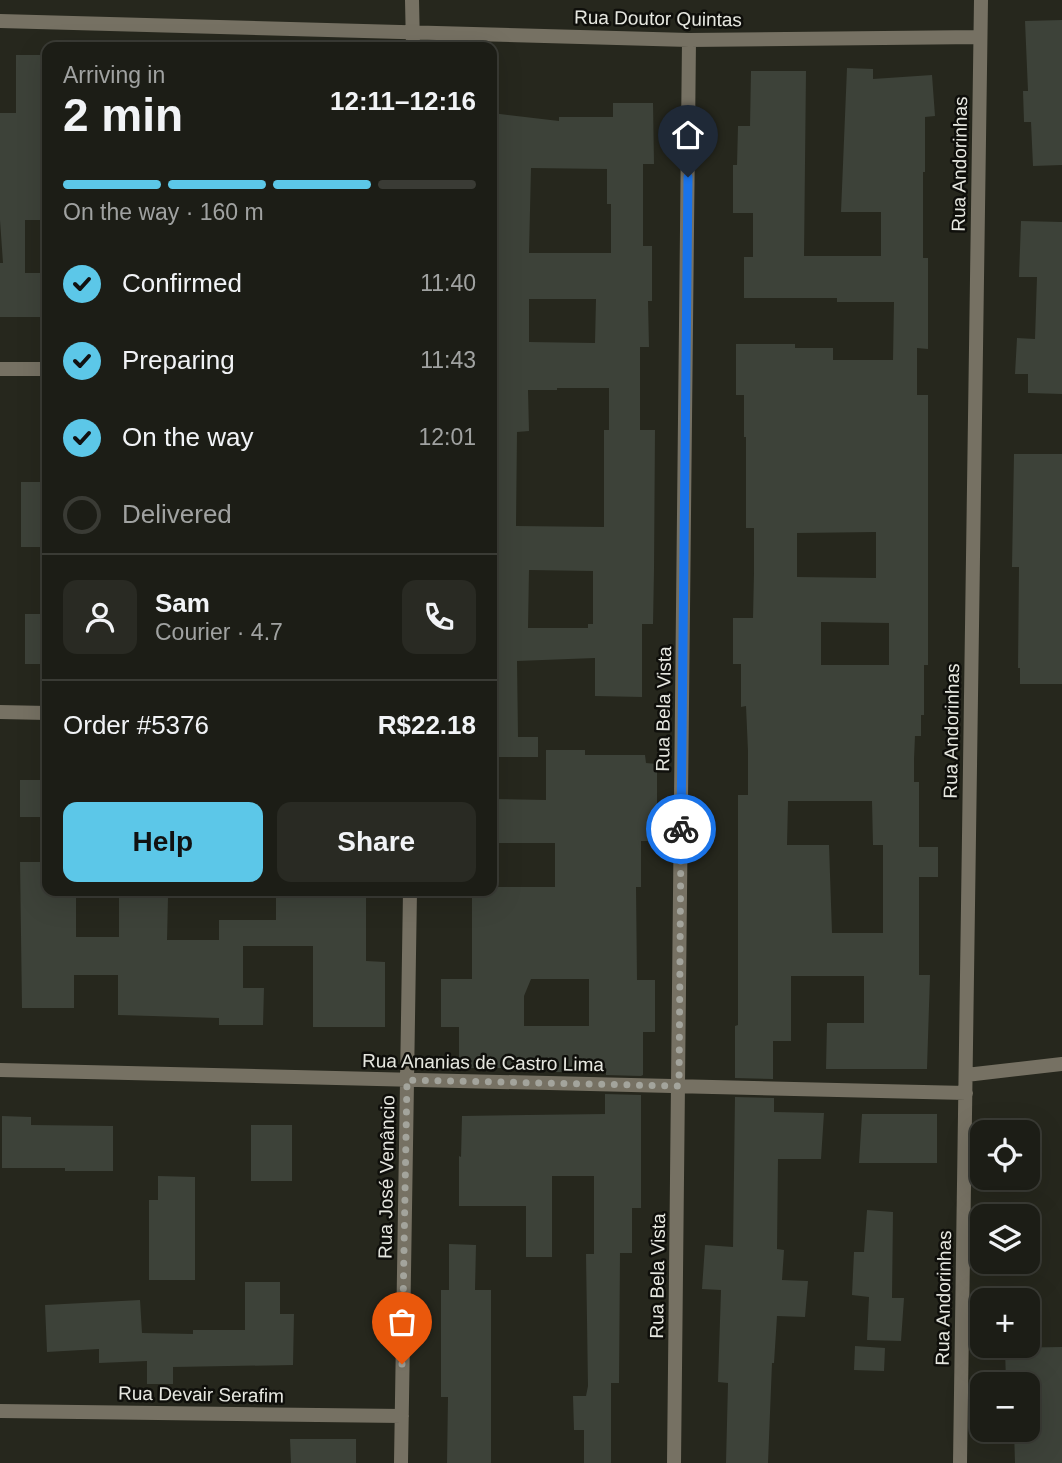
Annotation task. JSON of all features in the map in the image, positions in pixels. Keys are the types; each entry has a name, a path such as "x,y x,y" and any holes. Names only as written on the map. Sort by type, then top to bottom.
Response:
{"street":[{"path":"412,0 413,40"},
{"name":"Rua Andorinhas","path":"960,1463 981,0"},
{"name":"Rua Doutor Quintas","path":"0,21 413,40 980,37"},
{"name":"Rua Bela Vista","path":"674,1463 689,40"},
{"path":"0,369 42,369"},
{"path":"0,712 42,713"},
{"name":"Rua José Venâncio","path":"401,1463 410,896"},
{"path":"966,1075 1062,1064"},
{"name":"Rua Ananias de Castro Lima","path":"0,1070 966,1093"},
{"name":"Rua Devair Serafim","path":"0,1411 402,1416"}],"building":[{"path":"1062,20 1062,165 1033,166 1031,122 1024,122 1023,91 1028,91 1025,21"},
{"path":"16,55 42,55 42,220 25,220 25,273 42,273 42,317 0,317 0,263 3,263 0,220 0,113 16,113"},
{"path":"847,68 873,69 873,79 932,75 935,116 925,117 923,172 923,258 928,258 928,349 917,348 917,395 928,395 928,665 924,665 924,715 921,715 921,736 915,736 914,759 914,782 919,782 919,847 938,847 938,877 919,877 919,975 930,975 927,1069 826,1069 827,1023 864,1023 864,976 791,976 791,1041 773,1041 773,1079 735,1078 735,1026 738,1025 738,795 748,795 748,751 746,706 741,707 741,664 733,664 733,618 753,618 754,573 754,528 746,528 744,395 736,395 736,344 795,344 795,348 833,348 833,360 893,360 894,302 837,302 837,298 744,298 744,257 753,257 753,213 733,213 733,165 737,165 738,126 750,126 751,71 806,71 804,256 881,256 881,212 841,212","holes":["876,532 876,578 797,577 797,533","821,622 889,623 889,665 821,665","788,801 872,801 873,845 883,845 883,933 832,933 829,845 787,845"]},
{"path":"613,103 653,103 654,164 643,164 643,246 652,246 652,301 648,301 649,347 640,347 640,430 655,430 653,624 642,624 642,697 595,696 595,658 517,661 518,737 538,737 538,757 497,757 497,114 559,121 559,117 613,117","holes":["531,168 607,169 607,204 611,204 611,253 529,253","529,299 596,299 595,343 529,342","609,388 609,430 604,430 604,527 516,526 517,432 529,431 528,390","529,570 593,571 593,624 588,624 588,628 528,628"]},
{"path":"1021,221 1062,222 1062,394 1028,393 1028,374 1015,374 1017,338 1035,339 1037,277 1019,277"},
{"path":"1014,454 1062,454 1062,684 1020,684 1019,567 1012,567"},
{"path":"21,482 42,482 42,547 21,547"},
{"path":"25,614 42,614 42,664 25,664"},
{"path":"546,750 585,750 585,755 645,755 646,763 657,764 657,841 641,841 641,887 636,887 637,980 655,980 655,1032 643,1032 643,1075 553,1072 553,1068 459,1068 459,1027 441,1027 441,979 472,979 472,896 497,896 497,887 555,887 555,843 497,843 497,799 546,800","holes":["531,979 589,979 589,1026 524,1026 524,996"]},
{"path":"20,780 42,780 42,817 20,817"},
{"path":"20,862 42,862 42,896 76,896 76,937 119,937 119,896 168,897 167,940 219,940 219,920 276,920 276,897 366,896 366,961 385,962 385,1027 313,1027 313,946 243,946 243,988 264,988 263,1025 219,1025 219,1018 118,1015 118,975 74,975 74,1008 22,1008"},
{"path":"605,1094 641,1095 641,1208 632,1208 632,1253 620,1253 619,1383 611,1383 611,1463 584,1463 584,1430 574,1430 573,1396 586,1396 588,1386 586,1254 594,1254 594,1176 552,1176 552,1257 526,1257 526,1206 459,1206 459,1156 461,1157 462,1116 605,1114"},
{"path":"735,1097 774,1098 774,1112 824,1113 821,1159 778,1159 777,1249 784,1250 782,1280 808,1281 805,1317 777,1316 772,1363 768,1463 726,1463 728,1383 718,1382 721,1290 702,1289 705,1245 733,1247"},
{"path":"862,1114 937,1114 937,1163 859,1163"},
{"path":"2,1116 31,1117 31,1125 113,1126 113,1171 2,1168"},
{"path":"251,1125 292,1125 292,1181 251,1181"},
{"path":"158,1176 195,1177 195,1280 149,1280 149,1200 158,1200"},
{"path":"867,1210 893,1212 892,1298 904,1298 901,1341 867,1340 869,1297 852,1295 854,1252 864,1252"},
{"path":"449,1244 476,1245 475,1290 491,1290 491,1463 447,1463 448,1397 441,1397 441,1290 449,1290"},
{"path":"245,1282 280,1282 280,1314 294,1314 293,1365 173,1367 173,1384 147,1384 147,1361 99,1363 99,1349 47,1352 45,1305 140,1300 142,1333 193,1334 193,1330 245,1330"},
{"path":"855,1346 885,1348 884,1371 854,1370"},
{"path":"1040,1347 1062,1347 1062,1463 1015,1463 1014,1442 1040,1442 1040,1372 1006,1372 1005,1358 1040,1358"},
{"path":"290,1439 356,1439 356,1463 291,1463"}],"way so far":[{"path":"402,1364 407,1080 679,1086 681,829"}],"route":[{"path":"681,829 688,177"}]}
